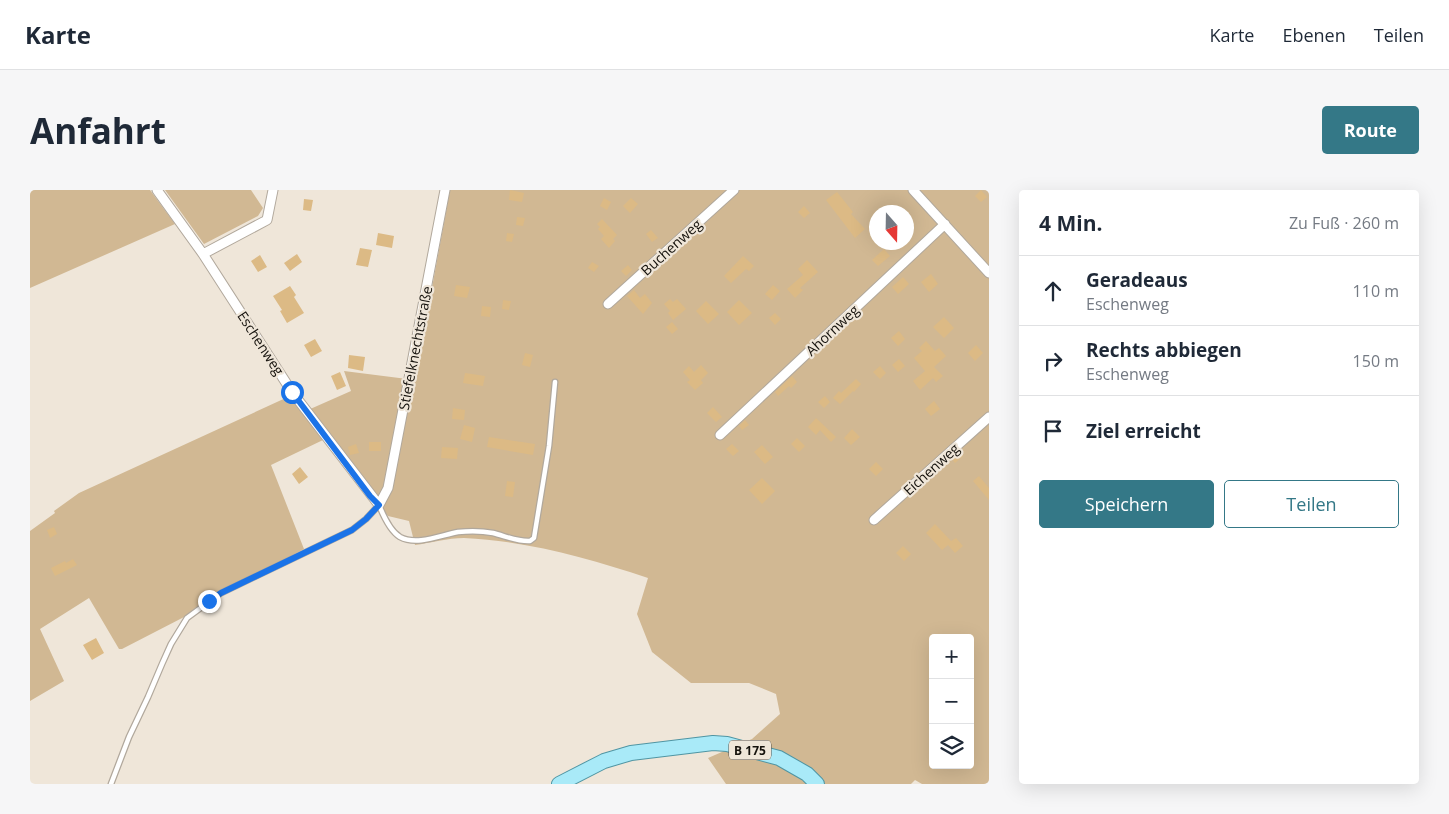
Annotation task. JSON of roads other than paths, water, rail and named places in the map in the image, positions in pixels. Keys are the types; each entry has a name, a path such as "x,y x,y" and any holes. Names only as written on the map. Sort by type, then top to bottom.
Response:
{"main road":[{"name":"B 175","path":"559,784 604,760 631,753 713,743 727,744 779,758 807,774 817,784"}],"street":[{"name":"Eschenweg","path":"157,190 203,254 292,392 370,496 379,505"},
{"path":"203,254 267,220 273,190"},
{"name":"Stiefelknechtstraße","path":"379,505 388,488 445,190"},
{"name":"Buchenweg","path":"608,304 734,190"},
{"path":"913,190 989,273"},
{"name":"Ahornweg","path":"720,435 944,224"},
{"name":"Eichenweg","path":"874,520 989,417"}],"lane":[{"path":"111,784 129,736 148,698 171,644 187,618 221,593 352,530 379,505 386,520 399,536 408,539 429,538 458,532 490,533 525,542 534,538 549,446 555,382"}]}
